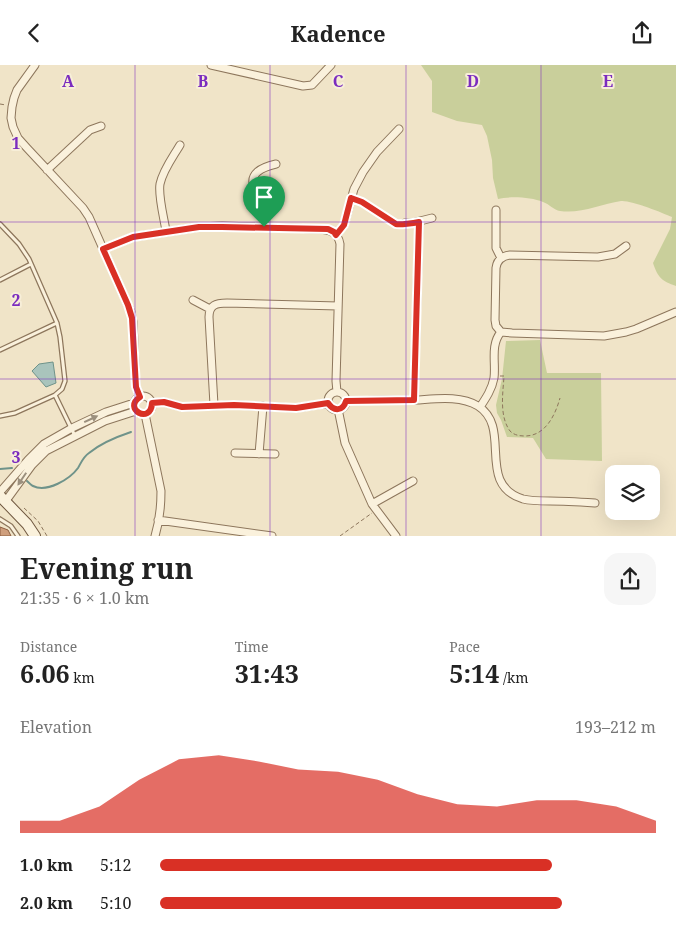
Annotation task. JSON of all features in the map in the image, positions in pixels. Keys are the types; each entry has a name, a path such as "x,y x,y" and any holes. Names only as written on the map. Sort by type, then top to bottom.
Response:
{"main road":[{"path":"1,498 27,524 35,536"}],"street":[{"path":"35,65 14,98 11,118 13,127 18,138 83,208 89,217 132,318 136,387 140,397"},
{"path":"211,65 304,86 312,85 331,65"},
{"path":"47,170 90,130 101,126"},
{"path":"336,235 344,225 358,180 377,151 399,129"},
{"path":"166,231 159,191 160,183 180,145"},
{"path":"264,227 263,205 254,188 254,178 261,168 276,164"},
{"path":"496,210 496,248 501,258"},
{"path":"405,223 419,222 432,218"},
{"path":"414,400 419,222"},
{"path":"103,249 133,237 166,231 211,227 328,229 334,232 340,244 337,392"},
{"path":"626,246 615,254 598,257 507,255 501,258 496,268 496,327 501,332 520,334 604,335 636,329 676,312"},
{"path":"193,300 210,309"},
{"path":"214,405 208,317 210,309 220,303 338,306"},
{"path":"480,407 489,394 494,376 495,341 501,332"},
{"path":"337,392 343,394 346,401 343,407 338,409 332,408 328,403 329,396 337,392"},
{"path":"1,498 41,455 106,412 134,403 140,397 147,398 152,403 164,402 182,407 214,405 296,408 328,403"},
{"path":"346,401 457,399 467,401 480,407 494,426 496,471 502,483 514,495 525,499 595,503"},
{"path":"134,403 134,409 140,414 150,411 152,403"},
{"path":"259,454 263,406"},
{"path":"338,409 345,443 374,507 396,536"},
{"path":"1,498 40,447 74,432 136,411"},
{"path":"145,414 161,491 155,536"},
{"path":"236,453 275,454"},
{"path":"374,507 413,481"},
{"path":"158,520 225,533 272,536"}],"lane":[{"path":"0,224 19,245 31,264 56,323 60,337 65,381 62,389 55,395 15,413 0,416"},
{"path":"0,280 31,264"},
{"path":"0,350 56,323"},
{"path":"55,395 74,432"},
{"path":"0,519 11,526 18,536"}],"path":[{"path":"351,198 362,202 396,224 405,223"},
{"path":"494,376 504,376 502,404 504,413 509,429 518,436 537,434 542,430 554,415 560,399"},
{"path":"340,536 374,507"}],"green space":[{"path":"421,65 676,65 676,286 661,278 653,263 670,229 672,217 626,201 568,212 558,210 533,199 514,197 498,199 487,136 482,125 457,121 432,112 432,81"},
{"path":"540,340 547,373 601,373 602,461 546,459 533,438 507,437 497,413 496,405 502,379 506,341"}],"water":[{"path":"53,362 56,383 46,387 32,371 39,364"}],"building":[{"path":"0,527 8,530 11,536 0,536"}],"waterway":[{"path":"27,481 32,486 39,488 58,484 74,472 85,456 94,449 131,432"},
{"path":"0,469 12,468"}],"route":[{"path":"351,198 362,202 396,224 419,222 414,400 346,401 343,407 339,409 332,408 328,403 296,408 234,405 182,407 160,402 152,403 150,411 145,414 140,414 134,409 135,400 140,397 136,387 131,312 103,249 127,238 179,229 264,227 328,229 336,235 344,225 351,198"}]}
